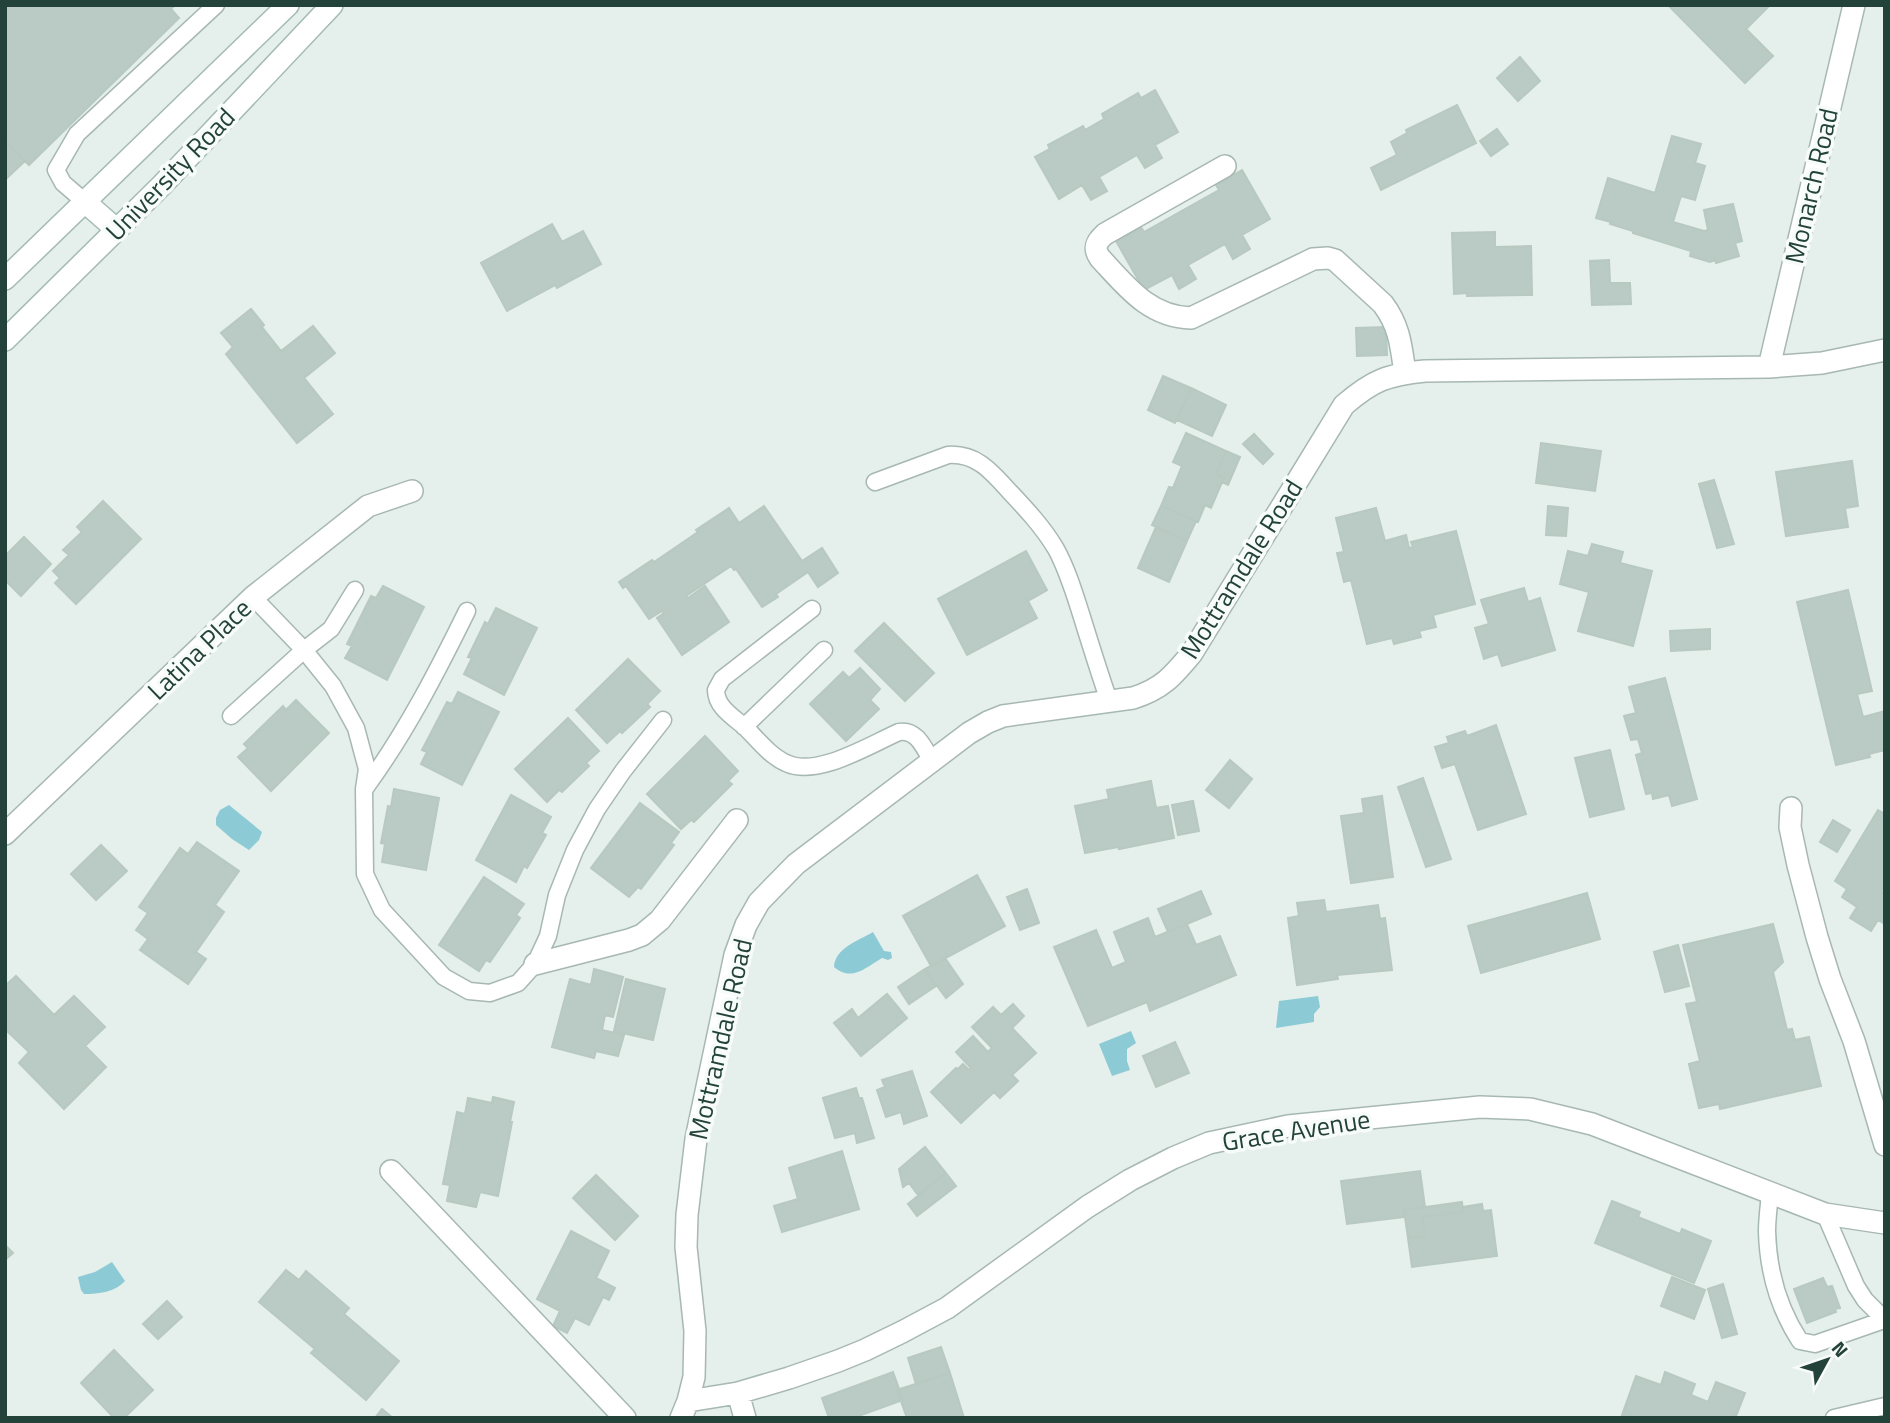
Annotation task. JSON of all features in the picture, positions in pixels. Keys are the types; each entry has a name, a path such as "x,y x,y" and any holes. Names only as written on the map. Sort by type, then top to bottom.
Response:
{"street":[{"name":"University Road","path":"5,279 288,5"},
{"name":"University Road","path":"5,340 162,185 332,5"},
{"name":"Monarch Road","path":"1769,367 1853,5"},
{"path":"1225,166 1105,234 1095,246 1096,253 1135,296 1148,306 1161,312 1191,318 1313,259 1328,258 1335,261 1390,313 1398,330 1405,373"},
{"path":"85,202 117,230"},
{"name":"Mottramdale Road","path":"685,1410 694,1377 695,1354 693,1308 685,1247 696,1139 733,966 746,925 759,902 796,863 988,722 1003,716 1133,698 1152,692 1173,676 1192,653 1322,439 1345,405 1365,387 1386,378 1425,371 1769,367 1822,363 1885,350"},
{"name":"Latina Place","path":"5,834 253,597 368,506 412,491"},
{"path":"1791,808 1790,827 1817,937 1854,1041 1885,1145"},
{"path":"535,964 629,940 651,929 737,820"},
{"name":"Grace Avenue","path":"685,1410 838,1361 902,1332 947,1308 1087,1207 1130,1180 1209,1143 1288,1126 1480,1107 1530,1109 1592,1124 1825,1214 1885,1223"},
{"path":"391,1171 625,1418"},
{"path":"738,1392 745,1418"}],"lane":[{"path":"85,202 63,183 55,170 77,134 216,5"},
{"path":"875,482 948,455 958,454 978,460 991,471 1038,523 1056,550 1072,586 1109,701"},
{"path":"231,716 331,629 355,590"},
{"path":"253,597 304,650 333,686 356,728 367,769 365,874 382,910 444,977 469,991 491,993 518,983 535,964 548,936 557,895 575,850 597,809 663,720"},
{"path":"812,609 722,679 716,690 719,703 787,764 800,767 826,765 905,731 915,736 932,761"},
{"path":"365,789 410,719 467,611"},
{"path":"744,727 824,650"},
{"path":"1770,1193 1767,1232 1773,1279 1787,1321 1800,1341 1815,1344 1885,1320 1865,1300 1856,1286 1825,1214"},
{"path":"1834,1418 1885,1406"}],"water":[{"path":"229,805 262,832 259,840 249,850 216,825 220,810"},
{"path":"873,932 884,951 891,952 892,958 882,958 853,973 834,967 835,960 843,950"},
{"path":"1318,996 1320,1007 1314,1014 1314,1022 1276,1028 1279,1001"},
{"path":"1131,1031 1136,1043 1127,1049 1130,1070 1112,1076 1099,1044"},
{"path":"112,1262 125,1281 106,1292 84,1294 78,1277 95,1272"}],"building":[{"path":"5,5 175,5 171,9 179,18 29,165 5,140"},
{"path":"1668,5 1770,5 1746,29 1773,56 1745,83"},
{"path":"1520,57 1540,81 1518,101 1497,78"},
{"path":"1155,90 1178,132 1155,145 1162,158 1145,168 1137,155 1099,177 1107,191 1091,200 1082,185 1059,199 1035,157 1050,149 1048,145 1083,126 1085,130 1104,119 1102,114 1138,93 1141,98"},
{"path":"1457,105 1476,143 1381,190 1371,168 1397,155 1391,142 1407,133 1406,130"},
{"path":"1497,129 1508,144 1491,156 1480,141"},
{"path":"1672,136 1701,144 1695,163 1705,166 1695,200 1681,196 1673,222 1708,230 1704,210 1733,204 1742,241 1735,243 1739,256 1716,263 1715,260 1710,262 1690,256 1691,251 1596,218 1608,178 1655,193"},
{"path":"5,140 25,161 5,180"},
{"path":"1242,170 1270,219 1242,235 1250,249 1233,259 1225,244 1188,265 1196,279 1179,289 1172,275 1144,290 1116,241 1141,227 1144,232 1219,190 1216,185"},
{"path":"552,224 562,242 583,231 601,264 507,311 481,263"},
{"path":"1495,232 1495,247 1531,246 1532,295 1454,294 1452,233"},
{"path":"1609,260 1610,283 1630,283 1631,304 1592,305 1590,261"},
{"path":"251,309 281,351 313,326 335,353 304,378 333,414 297,443 226,354 233,347 221,333"},
{"path":"1386,327 1387,355 1357,356 1356,328"},
{"path":"1163,376 1191,388 1175,423 1148,410"},
{"path":"1191,388 1226,405 1212,436 1177,420"},
{"path":"1186,433 1226,451 1216,474 1224,478 1211,508 1205,505 1198,522 1161,506 1169,487 1173,488 1182,466 1173,462"},
{"path":"1254,434 1273,454 1263,464 1243,444"},
{"path":"1541,443 1601,451 1595,491 1536,483"},
{"path":"1226,451 1240,457 1228,485 1222,482 1224,478 1216,474"},
{"path":"1852,461 1858,506 1845,508 1848,527 1786,536 1776,472"},
{"path":"1714,480 1734,544 1717,548 1699,484"},
{"path":"103,501 141,539 76,604 55,583 60,578 53,571 69,555 63,550 82,532 77,527"},
{"path":"764,506 802,561 822,548 838,573 818,587 808,572 762,607 736,569 731,566 686,596 688,598 705,586 729,622 682,655 657,618 664,613 662,611 649,619 626,586 623,588 619,582 652,560 654,562 729,508 739,523"},
{"path":"1161,506 1196,521 1187,541 1152,525"},
{"path":"1548,506 1568,508 1566,536 1546,535"},
{"path":"1376,508 1385,541 1406,535 1409,548 1413,547 1411,542 1456,531 1475,604 1433,615 1436,627 1419,631 1421,637 1394,644 1392,638 1367,644 1351,580 1344,582 1337,553 1344,552 1336,518"},
{"path":"1156,527 1187,541 1169,582 1138,568"},
{"path":"24,537 51,564 21,596 5,580 5,556"},
{"path":"1592,544 1623,552 1620,563 1652,571 1633,646 1578,631 1589,592 1560,584 1568,551 1588,556"},
{"path":"1026,551 1047,590 1028,601 1037,618 967,655 938,599"},
{"path":"383,586 424,607 387,680 345,658 352,646 347,644 371,596 376,598"},
{"path":"1524,588 1528,602 1540,598 1555,650 1502,666 1498,654 1484,659 1475,628 1489,624 1481,600"},
{"path":"1848,590 1872,691 1857,694 1863,717 1885,711 1885,750 1869,754 1870,757 1836,765 1797,602"},
{"path":"496,608 537,628 504,695 464,674 472,658 468,657 485,622 488,624"},
{"path":"884,623 934,673 905,701 855,651"},
{"path":"1710,629 1710,649 1671,651 1670,631"},
{"path":"628,659 660,691 647,704 650,707 607,743 576,710"},
{"path":"860,668 880,689 870,700 879,709 846,741 810,704 843,672 849,678"},
{"path":"1665,678 1697,799 1672,806 1669,795 1653,799 1652,793 1646,794 1636,755 1642,753 1638,739 1631,740 1624,716 1636,713 1629,687"},
{"path":"458,692 499,712 462,785 421,764 427,752 422,750 447,702 452,704"},
{"path":"296,700 329,733 271,791 238,757 248,748 244,744 283,706 286,710"},
{"path":"568,718 599,751 586,763 589,766 562,792 559,790 547,802 515,769"},
{"path":"1496,725 1526,814 1478,830 1455,764 1442,768 1435,747 1449,743 1447,737 1465,731 1467,736"},
{"path":"705,736 738,771 728,781 732,784 694,822 691,820 681,829 647,794"},
{"path":"1610,750 1624,809 1590,817 1575,758"},
{"path":"1230,760 1252,779 1229,808 1206,790"},
{"path":"1423,778 1451,859 1426,867 1398,787"},
{"path":"1151,781 1156,808 1168,806 1174,838 1085,853 1075,806 1109,799 1107,790"},
{"path":"394,789 439,798 426,870 382,862 385,844 381,843"},
{"path":"511,795 551,817 542,833 546,835 516,882 476,860"},
{"path":"1382,796 1393,877 1351,883 1341,816 1364,813 1362,799"},
{"path":"1193,801 1199,831 1178,835 1172,805"},
{"path":"640,803 679,832 671,843 674,845 641,889 638,887 629,897 591,868"},
{"path":"1878,810 1885,814 1885,885 1881,891 1885,894 1885,924 1878,920 1871,931 1850,918 1857,907 1842,897 1847,889 1835,881"},
{"path":"1833,820 1850,830 1837,852 1820,842"},
{"path":"197,842 239,871 215,905 224,912 196,952 206,959 188,984 140,950 148,939 136,930 148,913 139,907 180,848 188,854"},
{"path":"101,845 127,871 96,900 71,874"},
{"path":"977,875 1005,926 931,966 903,916"},
{"path":"484,877 524,904 516,915 520,918 490,962 486,960 479,971 439,945"},
{"path":"1027,889 1039,923 1020,930 1007,897"},
{"path":"1201,891 1211,914 1168,932 1158,909"},
{"path":"1587,893 1600,939 1481,973 1468,926"},
{"path":"1324,900 1326,912 1378,905 1380,919 1385,918 1392,970 1337,975 1338,979 1297,985 1288,918 1299,916 1297,903"},
{"path":"1148,918 1155,937 1187,924 1196,945 1220,936 1236,975 1150,1011 1147,1002 1088,1026 1054,947 1096,930 1112,968 1126,962 1114,932"},
{"path":"1773,924 1783,962 1773,972 1787,1030 1792,1029 1795,1040 1809,1037 1821,1086 1720,1109 1719,1104 1699,1108 1689,1064 1700,1061 1686,1004 1697,1002 1683,945"},
{"path":"1678,945 1689,986 1665,992 1654,952"},
{"path":"945,958 963,984 946,998 925,969"},
{"path":"594,969 623,977 613,1017 605,1015 602,1030 624,1035 618,1056 596,1051 594,1058 552,1047 570,979 591,985"},
{"path":"925,969 936,986 909,1004 898,987"},
{"path":"16,976 54,1015 74,996 105,1027 85,1046 106,1067 64,1109 19,1063 29,1052 5,1029 5,986"},
{"path":"626,979 665,989 653,1040 614,1031"},
{"path":"887,994 907,1018 861,1056 834,1023 852,1009 858,1018"},
{"path":"1013,1004 1024,1016 1012,1028 1036,1053 1012,1075 1018,1081 1000,1098 994,1092 961,1123 931,1092 956,1068 963,1064 969,1070 971,1068 956,1052 973,1036 988,1052 992,1048 972,1027 993,1007 1001,1015"},
{"path":"1175,1042 1189,1073 1156,1087 1143,1056"},
{"path":"912,1071 927,1116 904,1124 901,1112 886,1117 877,1090 885,1087 882,1080"},
{"path":"856,1088 859,1098 862,1098 874,1138 857,1143 855,1133 835,1138 823,1098"},
{"path":"493,1097 514,1102 498,1196 480,1192 476,1207 447,1201 450,1185 443,1184 457,1112 465,1114 468,1098 492,1103"},
{"path":"925,1147 946,1173 918,1195 909,1183 903,1187 899,1169"},
{"path":"842,1151 859,1209 782,1232 774,1206 798,1199 789,1168"},
{"path":"1420,1171 1425,1207 1404,1210 1405,1217 1347,1224 1341,1181"},
{"path":"946,1173 956,1186 917,1216 908,1204"},
{"path":"596,1175 638,1216 615,1240 573,1198"},
{"path":"1612,1201 1640,1212 1638,1217 1680,1234 1682,1229 1711,1241 1694,1283 1595,1243"},
{"path":"1462,1202 1463,1212 1422,1217 1425,1236 1408,1238 1404,1210"},
{"path":"1482,1204 1483,1211 1491,1210 1497,1256 1412,1267 1408,1238 1425,1236 1422,1217 1463,1212 1462,1207"},
{"path":"571,1231 609,1251 596,1278 615,1288 609,1300 603,1297 589,1325 575,1318 567,1333 553,1326 560,1311 537,1299"},
{"path":"5,1245 13,1253 5,1260"},
{"path":"286,1270 299,1280 306,1271 349,1308 344,1314 399,1361 366,1400 311,1353 315,1349 259,1302"},
{"path":"1672,1277 1705,1290 1694,1319 1661,1306"},
{"path":"1823,1278 1827,1287 1832,1286 1840,1308 1807,1323 1794,1289"},
{"path":"1723,1284 1737,1334 1722,1338 1708,1289"},
{"path":"167,1301 182,1317 158,1339 143,1324"},
{"path":"941,1347 950,1373 916,1384 908,1358"},
{"path":"114,1350 153,1390 124,1418 114,1418 81,1383"},
{"path":"893,1372 903,1400 853,1418 829,1418 822,1398"},
{"path":"1665,1372 1695,1384 1691,1395 1708,1402 1716,1382 1745,1393 1736,1416 1621,1418 1636,1376 1661,1385"},
{"path":"950,1373 964,1418 907,1418 897,1390"},
{"path":"382,1409 393,1418 375,1418"}]}
